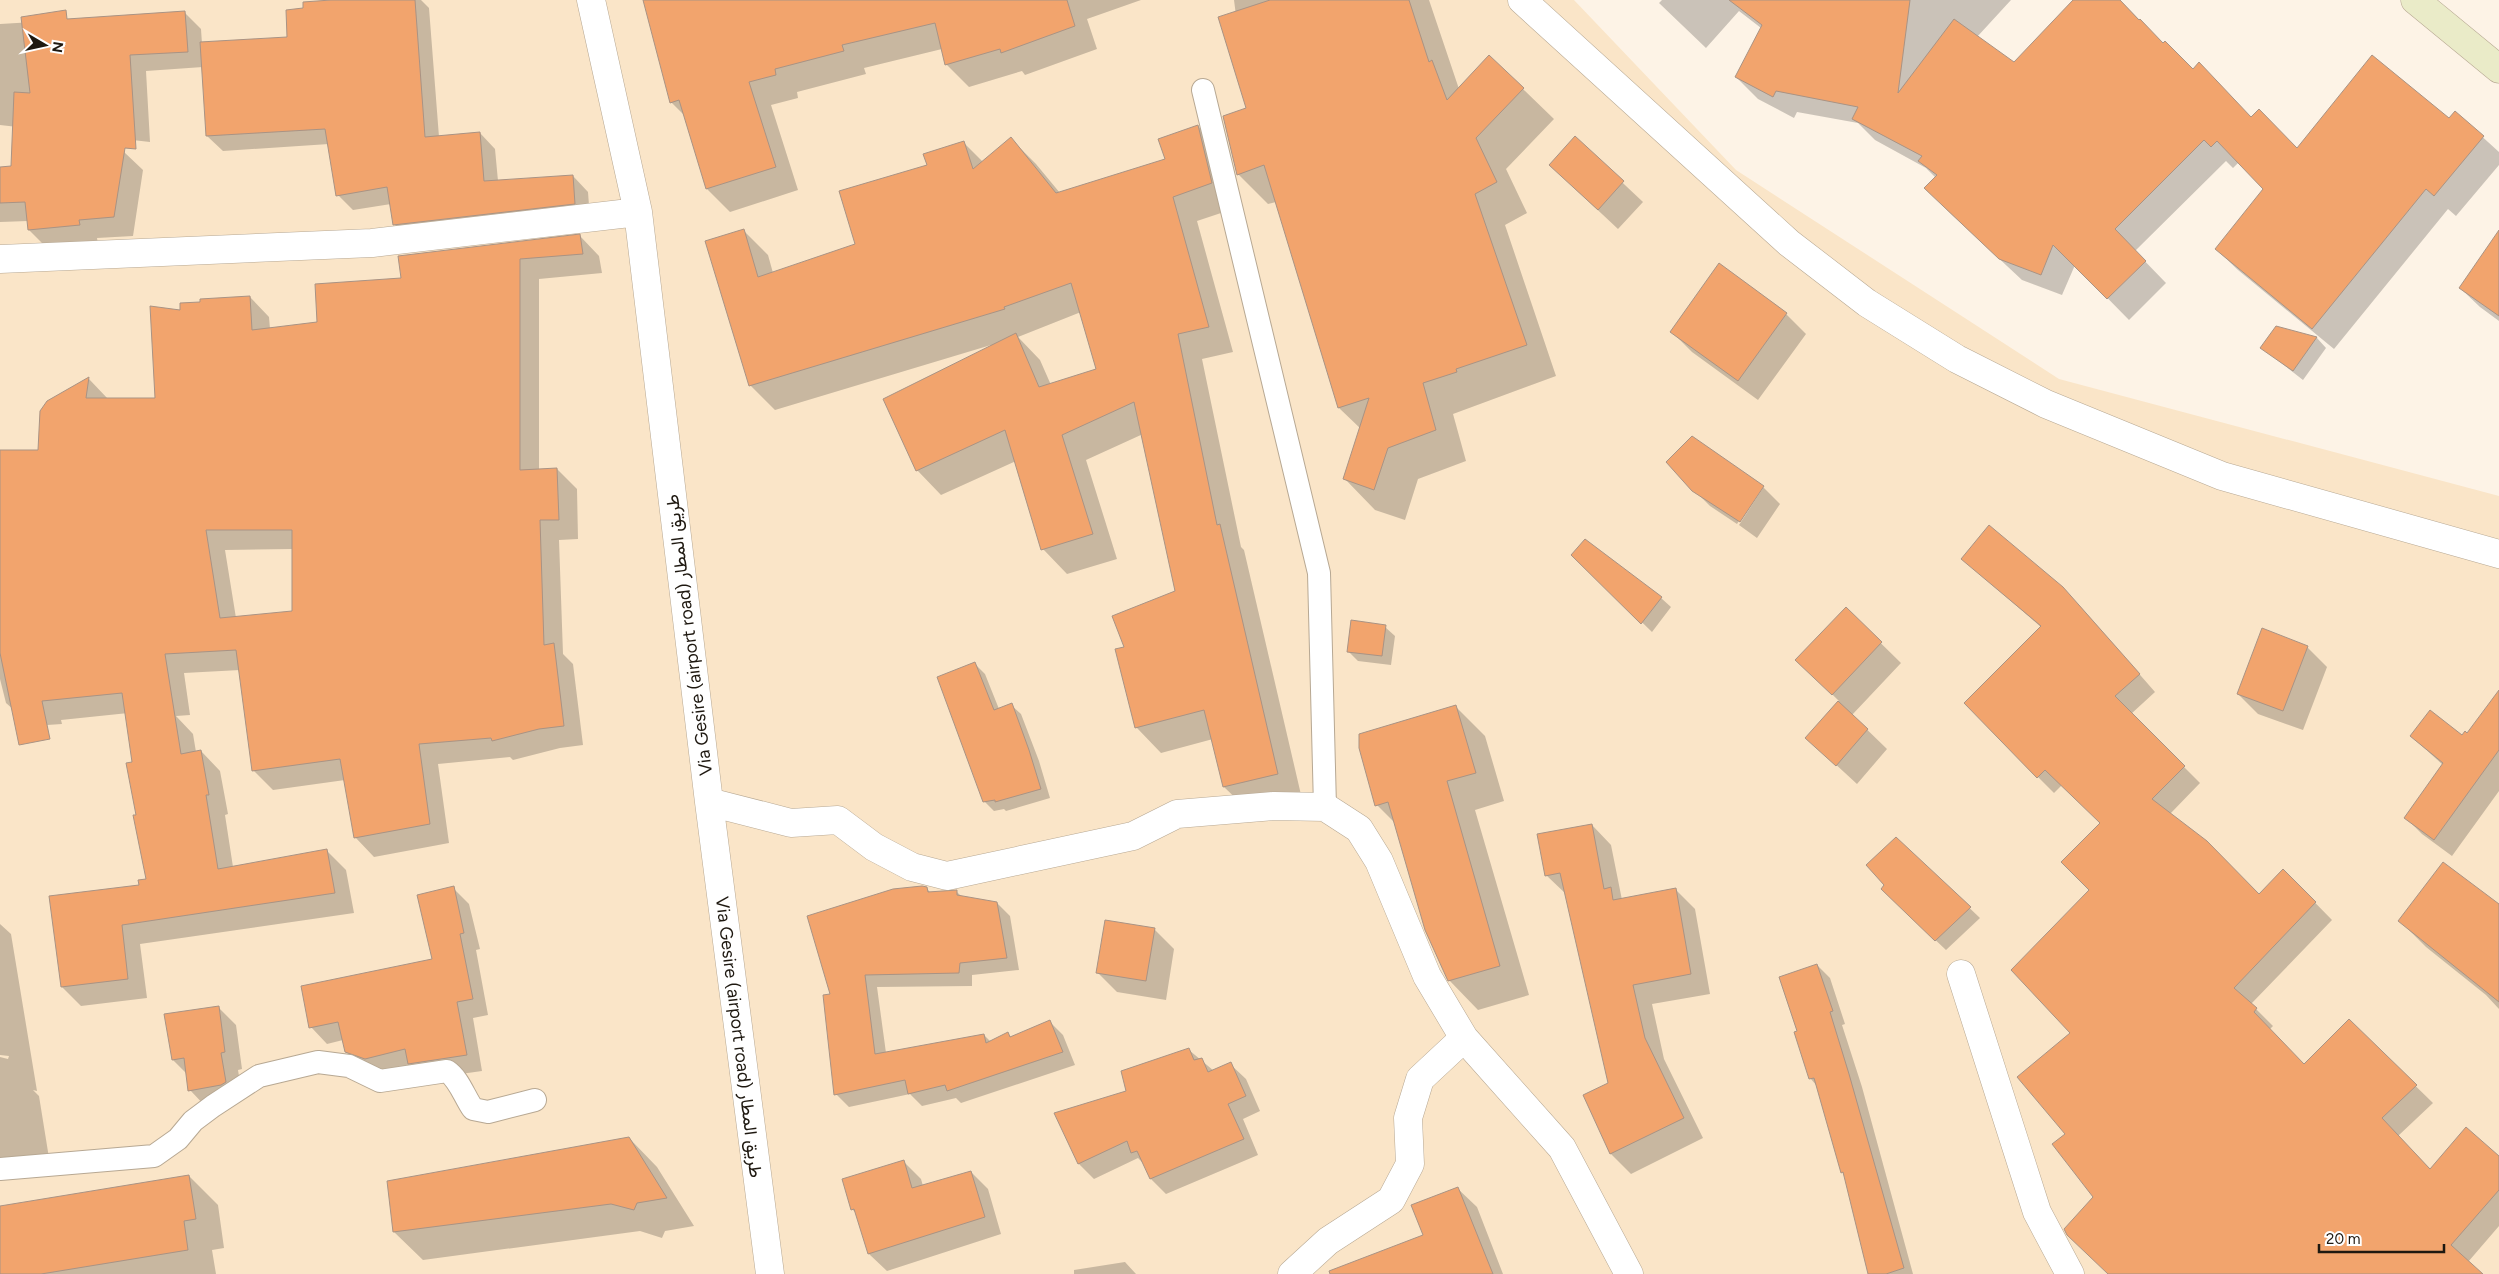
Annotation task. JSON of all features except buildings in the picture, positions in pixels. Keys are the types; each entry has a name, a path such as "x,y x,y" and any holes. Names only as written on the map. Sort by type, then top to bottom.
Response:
{"main road":[{"path":"2415,0 2499,69"}],"street":[{"name":"Via Gesire (airport road) طريق المطار","path":"591,0 638,212 709,802 770,1274"},
{"path":"1522,0 1789,243 1867,303 1957,359 2046,404 2222,476 2499,554"},
{"path":"0,259 372,243 638,212"},
{"path":"709,802 791,823 838,820 874,847 912,868 947,876 1133,836 1177,814 1274,806 1325,807 1359,829 1379,861 1427,976 1464,1038 1562,1148 1629,1274"},
{"path":"1961,974 2037,1212 2070,1274"},
{"path":"1292,1274 1328,1241 1391,1200 1410,1164 1408,1118 1420,1079 1464,1038"}],"lane":[{"path":"1203,90 1319,573 1325,807"},
{"path":"0,1169 154,1156 178,1139 206,1111 259,1076 318,1062 349,1066 380,1081 447,1071 455,1076 463,1094 474,1109 488,1112 535,1100"}],"shaded area":[{"path":"0,0 1574,0 1736,170 2059,379 2499,496 2499,1274 0,1274"}]}
